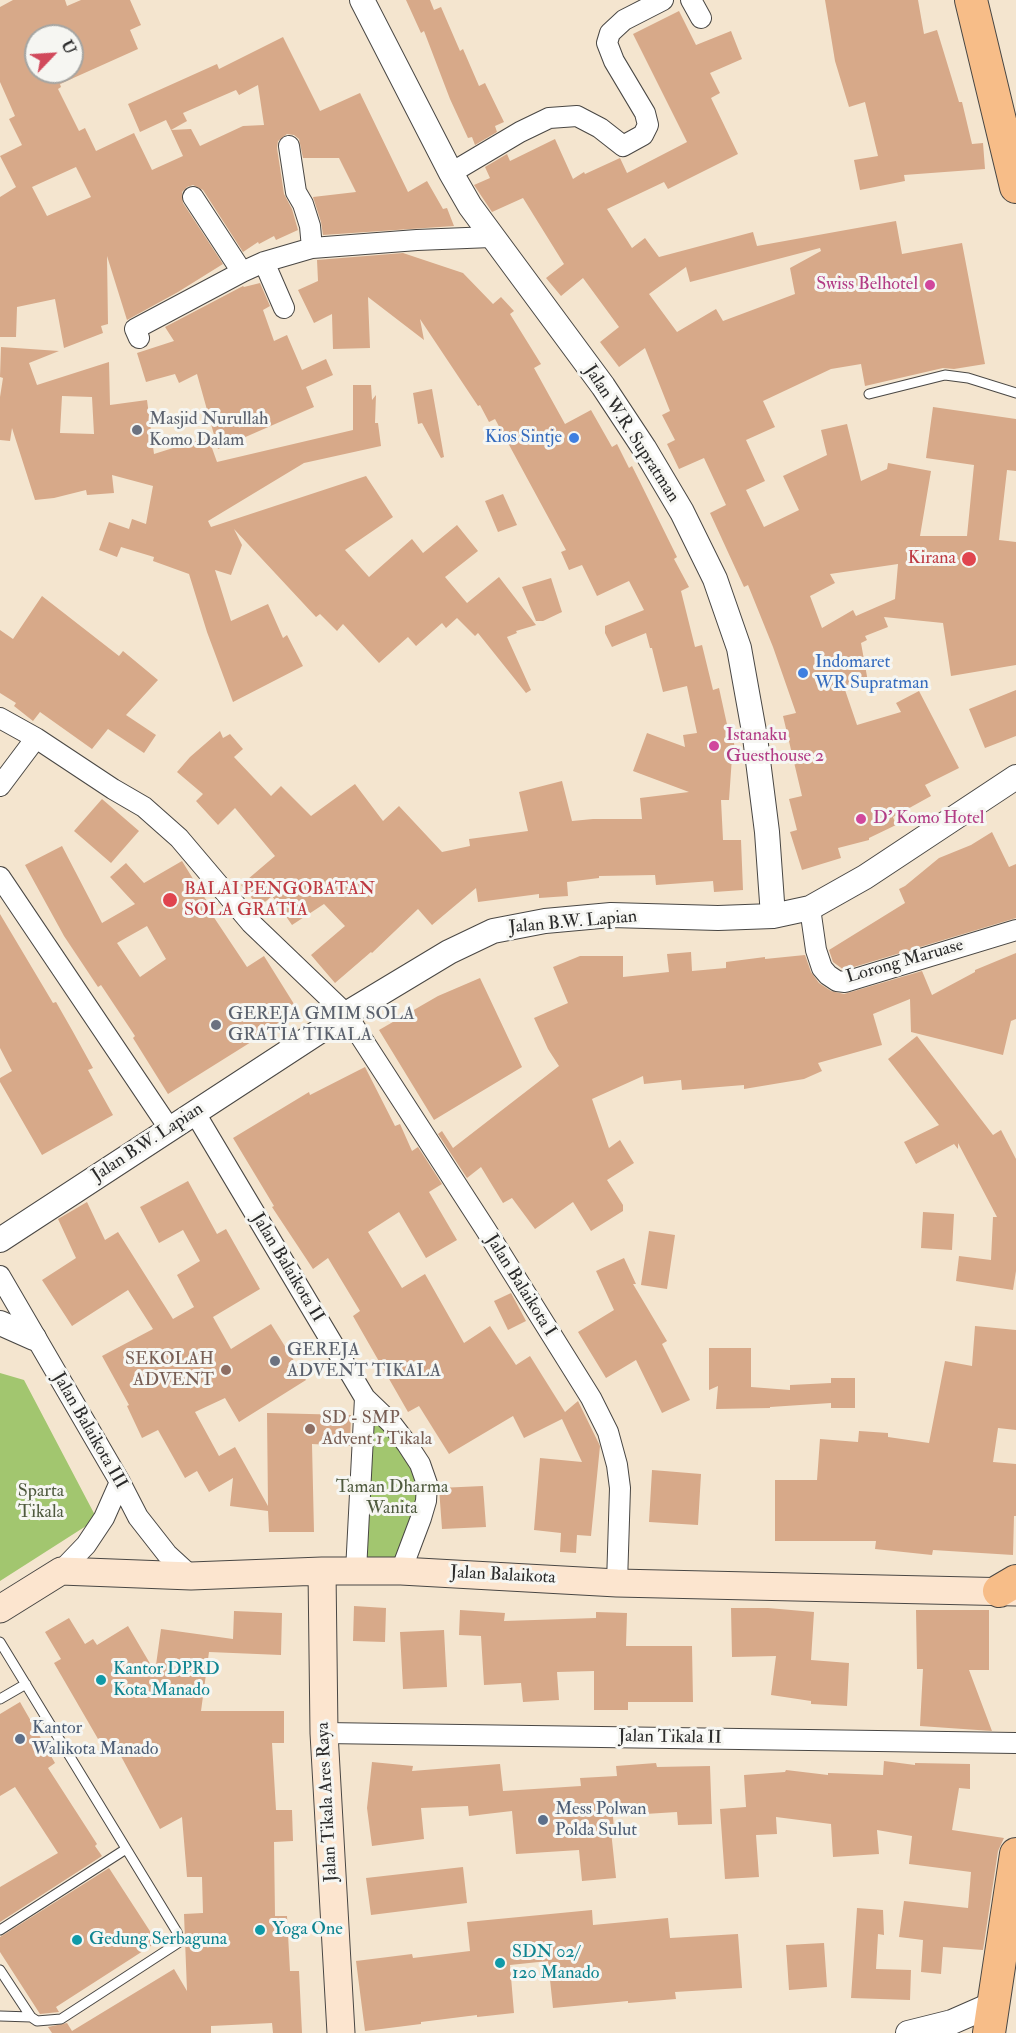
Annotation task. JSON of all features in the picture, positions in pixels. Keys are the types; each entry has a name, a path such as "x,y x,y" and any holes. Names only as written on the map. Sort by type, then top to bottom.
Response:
{"highway":[{"path":"971,0 1016,187"},
{"path":"991,2019 1016,1854"}],"main road":[{"name":"Jalan Balaikota","path":"61,1571 191,1576 322,1571 401,1571 617,1583 1010,1588"},
{"path":"0,1609 61,1571"},
{"name":"Jalan Tikala Ares Raya","path":"322,1571 324,1733 340,2033"}],"street":[{"name":"Jalan W.R. Supratman","path":"362,0 451,173 491,237 603,386 644,448 682,512 716,579 739,648 755,737 767,832 773,916"},
{"path":"451,173 520,132 549,118 578,116 600,128 623,146 643,135 648,125 645,113 614,61 607,43 610,33 624,20 663,0"},
{"path":"691,0 701,18"},
{"path":"289,146 296,192 303,204 310,226 312,248"},
{"path":"194,197 242,272"},
{"path":"139,339 135,329 242,272 264,262 312,248 491,237"},
{"path":"264,262 284,308"},
{"name":"Jalan Balaikota I","path":"0,718 36,738 144,807 179,838 251,922 346,1014 534,1307 591,1398 608,1432 617,1465 620,1488 617,1583"},
{"path":"0,786 36,738"},
{"name":"Jalan B.W. Lapian","path":"0,1240 346,1014 449,952 493,931 544,921 611,915 718,918 773,916 810,909 866,877 1016,777"},
{"path":"0,877 169,1128"},
{"name":"Lorong Maruase","path":"810,909 816,950 822,968 837,981 845,982 1016,930"},
{"name":"Jalan Balaikota II","path":"195,1113 365,1398 391,1423 420,1464 427,1484 426,1501 401,1571"},
{"name":"Jalan Balaikota III","path":"0,1276 138,1517 150,1535 191,1576"},
{"path":"0,1323 34,1338"},
{"path":"356,1571 365,1398"},
{"path":"61,1571 86,1545 104,1518 120,1482"},
{"name":"Jalan Tikala II","path":"324,1733 1016,1743"},
{"path":"908,2033 952,2022 991,2019"}],"lane":[{"path":"869,394 945,375 968,378 1016,393"},
{"path":"0,1642 177,1932 178,1943 61,2019 37,2021 31,2017 0,1970"},
{"path":"0,1699 26,1684"},
{"path":"0,1930 126,1849"},
{"path":"0,2016 31,2017"}],"green space":[{"name":"Sparta Tikala","path":"0,1373 24,1380 97,1519 0,1581"},
{"name":"Taman Dharma Wanita","path":"368,1406 422,1479 399,1565 358,1565"}],"building":[{"path":"13,0 65,0 67,6 81,0 130,0 141,25 130,30 138,49 84,73 84,24 24,24 24,84 60,84 61,87 58,89 79,131 85,128 96,151 134,133 152,170 183,156 166,120 140,132 128,104 217,64 219,69 283,37 320,111 360,93 408,192 427,181 443,209 447,208 454,226 323,235 313,197 356,192 339,158 303,158 299,139 287,134 278,141 277,148 284,194 292,209 298,230 276,240 274,236 259,244 258,242 243,252 203,190 193,185 187,187 182,192 183,203 223,264 127,320 107,256 108,324 101,326 103,333 64,348 55,299 17,307 16,337 0,337 0,197 16,187 0,156 22,145 9,119 15,116 0,82 0,7","holes":["258,85 264,125 243,126 200,146 191,129 171,130 187,121 183,113 236,90 239,95","76,167 91,197 47,216 32,187"]},
{"path":"406,0 430,0 434,10 441,7 460,51 463,49 479,86 485,83 504,122 495,126 497,132 475,145 472,137 468,138 450,99 424,31 421,33"},
{"path":"825,0 918,0 924,34 937,30 959,102 962,102 972,144 983,143 985,169 904,175 905,181 860,190 854,160 878,156 865,102 849,107 835,61"},
{"path":"679,11 696,45 731,31 742,59 710,73 720,93 711,98 738,154 668,189 664,182 607,209 632,248 645,238 659,257 753,232 757,246 896,221 902,254 962,243 985,364 954,369 943,368 865,386 861,364 831,369 763,401 775,427 746,440 765,481 746,490 764,527 799,510 783,476 827,455 821,430 847,424 861,481 887,469 888,463 931,471 920,536 967,536 974,465 926,458 933,407 1016,419 1016,471 1007,470 999,540 1016,542 1016,665 951,676 943,623 884,617 888,627 865,636 867,640 861,643 868,682 844,687 857,725 901,712 896,703 919,691 959,768 925,785 931,796 893,817 896,825 869,840 838,848 841,858 802,870 790,832 797,830 789,799 802,796 783,716 796,713 748,585 744,587 710,513 726,505 704,458 679,469 667,444 675,440 662,415 670,411 645,348 619,367 600,342 619,327 583,278 561,296 546,278 564,264 523,198 492,212 474,185 490,178 485,167 507,154 510,161 555,139 573,179 584,172 585,174 620,158 627,173 687,142 633,34","holes":["820,248 821,251 790,268 795,294 723,321 716,309 677,332 649,294 686,267 690,282","898,564 895,599 856,616 853,610 822,628 810,596 835,583 830,574"]},
{"path":"403,253 463,273 493,304 501,297 514,311 510,314 541,364 534,368 565,424 591,410 612,447 617,444 629,468 632,466 677,557 674,559 689,587 681,591 695,647 702,645 713,690 719,688 728,729 732,729 736,757 732,757 729,800 721,800 723,840 741,840 743,890 714,892 713,881 656,885 655,875 599,876 599,878 567,882 568,896 539,898 539,894 478,902 476,888 432,925 418,909 372,953 335,983 311,955 345,926 324,904 292,925 272,896 259,907 241,885 275,856 235,808 218,825 196,801 203,794 177,772 190,757 220,731 223,738 230,734 243,749 234,757 271,796 281,786 311,816 355,784 383,821 399,806 442,852 470,846 469,839 528,831 519,792 562,781 572,821 642,819 640,798 689,792 633,771 647,733 685,747 683,735 697,733 687,686 663,692 646,633 612,647 605,633 605,626 644,610 629,581 597,596 582,565 569,570 561,552 566,550 495,419 489,422 480,405 478,406 420,319 424,340 368,297 370,348 333,349 332,314 314,323 298,290 318,281 317,260"},
{"path":"260,283 270,306 263,310 274,341 287,335 302,370 326,359 333,375 306,387 314,407 218,449 197,374 179,383 175,374 146,382 137,353 174,341 165,327 243,286"},
{"path":"1,347 59,351 29,363 37,385 109,362 110,405 147,400 154,454 208,437 217,462 353,430 353,385 371,385 372,400 376,395 375,423 378,423 381,446 304,463 208,521 211,527 366,476 393,517 345,550 369,577 412,539 423,553 457,525 478,551 445,577 467,603 499,577 536,625 516,631 517,633 507,637 531,690 526,693 478,633 475,636 457,618 446,628 442,623 416,646 408,637 379,663 343,624 337,631 320,614 316,617 234,529 242,545 231,575 215,570 231,621 268,604 283,638 287,635 303,666 233,702 207,632 189,574 153,561 154,557 121,547 117,557 99,550 109,522 129,529 132,519 146,524 153,486 112,475 114,493 87,495 86,490 35,500 12,428 10,441 0,440 0,397 3,378 0,377","holes":["62,396 92,397 94,434 60,433"]},
{"path":"432,389 444,457 441,458 422,423 418,424 413,393"},
{"path":"503,494 517,525 498,532 485,501"},
{"path":"551,578 562,612 543,621 536,621 522,587"},
{"path":"42,596 119,656 123,651 158,680 126,715 156,735 144,753 108,729 92,749 40,712 33,721 14,706 16,703 0,693 0,630 13,639"},
{"path":"1016,690 1016,736 985,748 969,709"},
{"path":"102,799 139,831 111,863 74,831"},
{"path":"992,832 1009,867 1016,864 1016,918 844,970 833,962 829,950 905,903 899,889 939,858 971,845"},
{"path":"62,846 102,923 135,904 110,877 126,863 144,883 182,861 211,908 209,910 247,967 264,956 299,1012 168,1094 133,1038 135,1036 101,985 98,987 64,936 25,865","holes":["147,926 166,959 140,977 117,943"]},
{"path":"0,914 53,1003 56,1002 72,1030 93,1068 88,1070 113,1115 42,1155 0,1082 0,1078 12,1071 0,1048"},
{"path":"691,952 692,971 726,968 726,962 805,955 811,972 819,983 831,991 844,994 922,971 932,995 975,970 1016,953 1016,1019 1011,1021 1003,1055 911,1032 910,999 873,1014 882,1045 818,1063 822,1071 804,1079 744,1089 744,1085 682,1090 681,1080 644,1084 643,1076 592,1099 609,1148 620,1140 634,1163 607,1180 623,1205 623,1211 591,1231 573,1202 535,1229 512,1198 503,1203 481,1167 467,1178 438,1134 442,1131 453,1148 559,1066 548,1049 534,1018 568,1003 553,967 580,956 623,956 623,977 669,972 667,954"},
{"path":"480,978 522,1067 434,1120 379,1030 438,996"},
{"path":"917,1036 993,1135 1001,1130 1016,1159 1016,1271 1013,1290 956,1281 959,1256 991,1260 993,1217 997,1217 958,1143 958,1149 954,1144 916,1164 904,1142 939,1125 888,1059"},
{"path":"365,1067 395,1126 400,1124 412,1151 418,1147 442,1184 429,1192 457,1240 426,1258 399,1212 368,1232 402,1288 425,1274 464,1343 490,1326 516,1365 530,1356 565,1412 578,1401 600,1446 591,1536 577,1535 576,1553 560,1552 561,1533 534,1530 540,1458 582,1462 562,1419 524,1438 513,1416 449,1454 419,1406 408,1412 353,1316 360,1311 328,1258 313,1269 272,1207 274,1206 233,1138 309,1092 310,1095"},
{"path":"188,1181 217,1234 226,1229 260,1289 213,1317 231,1349 271,1324 306,1380 239,1422 225,1398 195,1412 219,1456 235,1447 268,1506 267,1413 351,1415 350,1446 312,1444 314,1532 269,1532 268,1511 230,1506 233,1478 209,1492 197,1471 185,1478 158,1430 142,1438 127,1406 129,1405 102,1356 153,1329 128,1290 72,1326 42,1280 76,1258 58,1219 87,1202 105,1240 118,1232 173,1319 194,1307 177,1275 200,1261 183,1230 159,1243 140,1207"},
{"path":"923,1212 954,1214 952,1250 921,1248"},
{"path":"649,1231 675,1235 667,1289 641,1285"},
{"path":"624,1258 636,1284 633,1284 667,1341 662,1344 690,1400 662,1413 636,1360 606,1378 578,1332 614,1310 596,1271"},
{"path":"511,1293 526,1321 508,1330 494,1301"},
{"path":"975,1326 1016,1330 1016,1430 998,1428 993,1462 1016,1464 1013,1555 933,1550 932,1555 875,1549 876,1541 775,1541 775,1480 817,1480 820,1439 858,1442 859,1431 888,1433 888,1437 929,1443 945,1361 972,1366"},
{"path":"709,1348 751,1348 751,1387 790,1390 790,1385 831,1383 831,1378 855,1378 855,1408 831,1408 831,1403 770,1408 716,1409 718,1386 709,1390"},
{"path":"652,1470 701,1474 698,1525 649,1522"},
{"path":"483,1486 486,1527 442,1529 439,1488"},
{"path":"354,1606 386,1608 385,1642 353,1641"},
{"path":"731,1608 814,1612 811,1660 849,1663 847,1706 811,1704 811,1701 771,1695 776,1656 732,1657"},
{"path":"460,1610 505,1613 504,1621 596,1618 596,1612 627,1613 626,1646 692,1646 693,1702 628,1702 628,1710 594,1710 594,1671 557,1672 559,1700 523,1702 521,1683 484,1685 481,1636 459,1635"},
{"path":"916,1610 989,1610 989,1670 969,1670 992,1731 920,1726 923,1669 917,1669"},
{"path":"234,1611 282,1613 281,1655 209,1652 201,1711 284,1711 284,1743 272,1743 276,1810 292,1810 293,1841 274,1842 275,1916 287,1916 290,1971 299,1971 302,2033 273,2033 272,2023 211,2026 211,2033 52,2033 48,2027 67,2023 72,2031 174,1969 187,1991 184,1914 203,1913 202,1877 187,1877 182,1817 160,1829 115,1745 105,1751 54,1663 61,1659 45,1632 69,1618 85,1644 93,1639 97,1645 128,1626 155,1672 161,1629 233,1639"},
{"path":"444,1630 447,1687 403,1689 400,1632"},
{"path":"20,1702 55,1763 48,1768 97,1844 95,1846 102,1856 0,1922 0,1887 58,1853 15,1787 0,1796 0,1714"},
{"path":"884,1761 915,1765 915,1763 970,1764 970,1789 959,1788 952,1830 1004,1838 998,1851 983,1950 943,1947 941,1974 921,1972 923,1940 899,1937 904,1901 968,1908 971,1872 909,1864 912,1836 877,1830 879,1854 833,1857 831,1824 776,1817 777,1834 756,1835 759,1877 725,1879 720,1809 746,1807 744,1775 785,1772 786,1770 828,1775 828,1773 883,1775"},
{"path":"372,1762 413,1766 412,1771 500,1764 503,1791 581,1786 580,1778 617,1776 616,1766 656,1763 657,1767 710,1766 712,1824 678,1825 677,1812 613,1816 614,1830 611,1831 616,1878 582,1881 579,1850 516,1854 512,1811 469,1816 468,1806 421,1808 424,1839 372,1846 367,1808"},
{"path":"463,1867 467,1903 371,1915 366,1878"},
{"name":"Gedung Serbaguna","path":"109,1868 157,1942 56,2007 59,2012 40,2014 0,1952 0,1937"},
{"path":"857,1908 883,1910 884,1935 878,1934 876,1969 911,1970 910,2000 851,1998"},
{"path":"592,1910 593,1925 668,1918 670,1938 738,1934 742,1988 675,1992 676,1999 553,2008 548,1961 510,1965 514,2013 477,2017 477,2015 365,2031 356,1961 412,1954 413,1958 470,1951 467,1922"},
{"path":"824,1943 827,1987 789,1990 786,1945"}],"place":[{"name":"Swiss Belhotel","path":"930,285"},
{"name":"Masjid Nurullah Komo Dalam","path":"137,430"},
{"name":"Kios Sintje","path":"574,438"},
{"name":"Kirana","path":"969,559"},
{"name":"Indomaret WR Supratman","path":"803,673"},
{"name":"Istanaku Guesthouse 2","path":"714,746"},
{"name":"D' Komo Hotel","path":"861,819"},
{"name":"BALAI PENGOBATAN SOLA GRATIA","path":"170,900"},
{"name":"GEREJA GMIM SOLA GRATIA TIKALA","path":"216,1025"},
{"name":"GEREJA ADVENT TIKALA","path":"275,1361"},
{"name":"SEKOLAH ADVENT","path":"226,1370"},
{"name":"SD - SMP Advent 1 Tikala","path":"310,1429"},
{"name":"Kantor DPRD Kota Manado","path":"101,1680"},
{"name":"Kantor Walikota Manado","path":"20,1739"},
{"name":"Mess Polwan Polda Sulut","path":"543,1820"},
{"name":"Yoga One","path":"260,1930"},
{"name":"Gedung Serbaguna","path":"77,1940"},
{"name":"SDN 02/ 120 Manado","path":"500,1963"}]}
